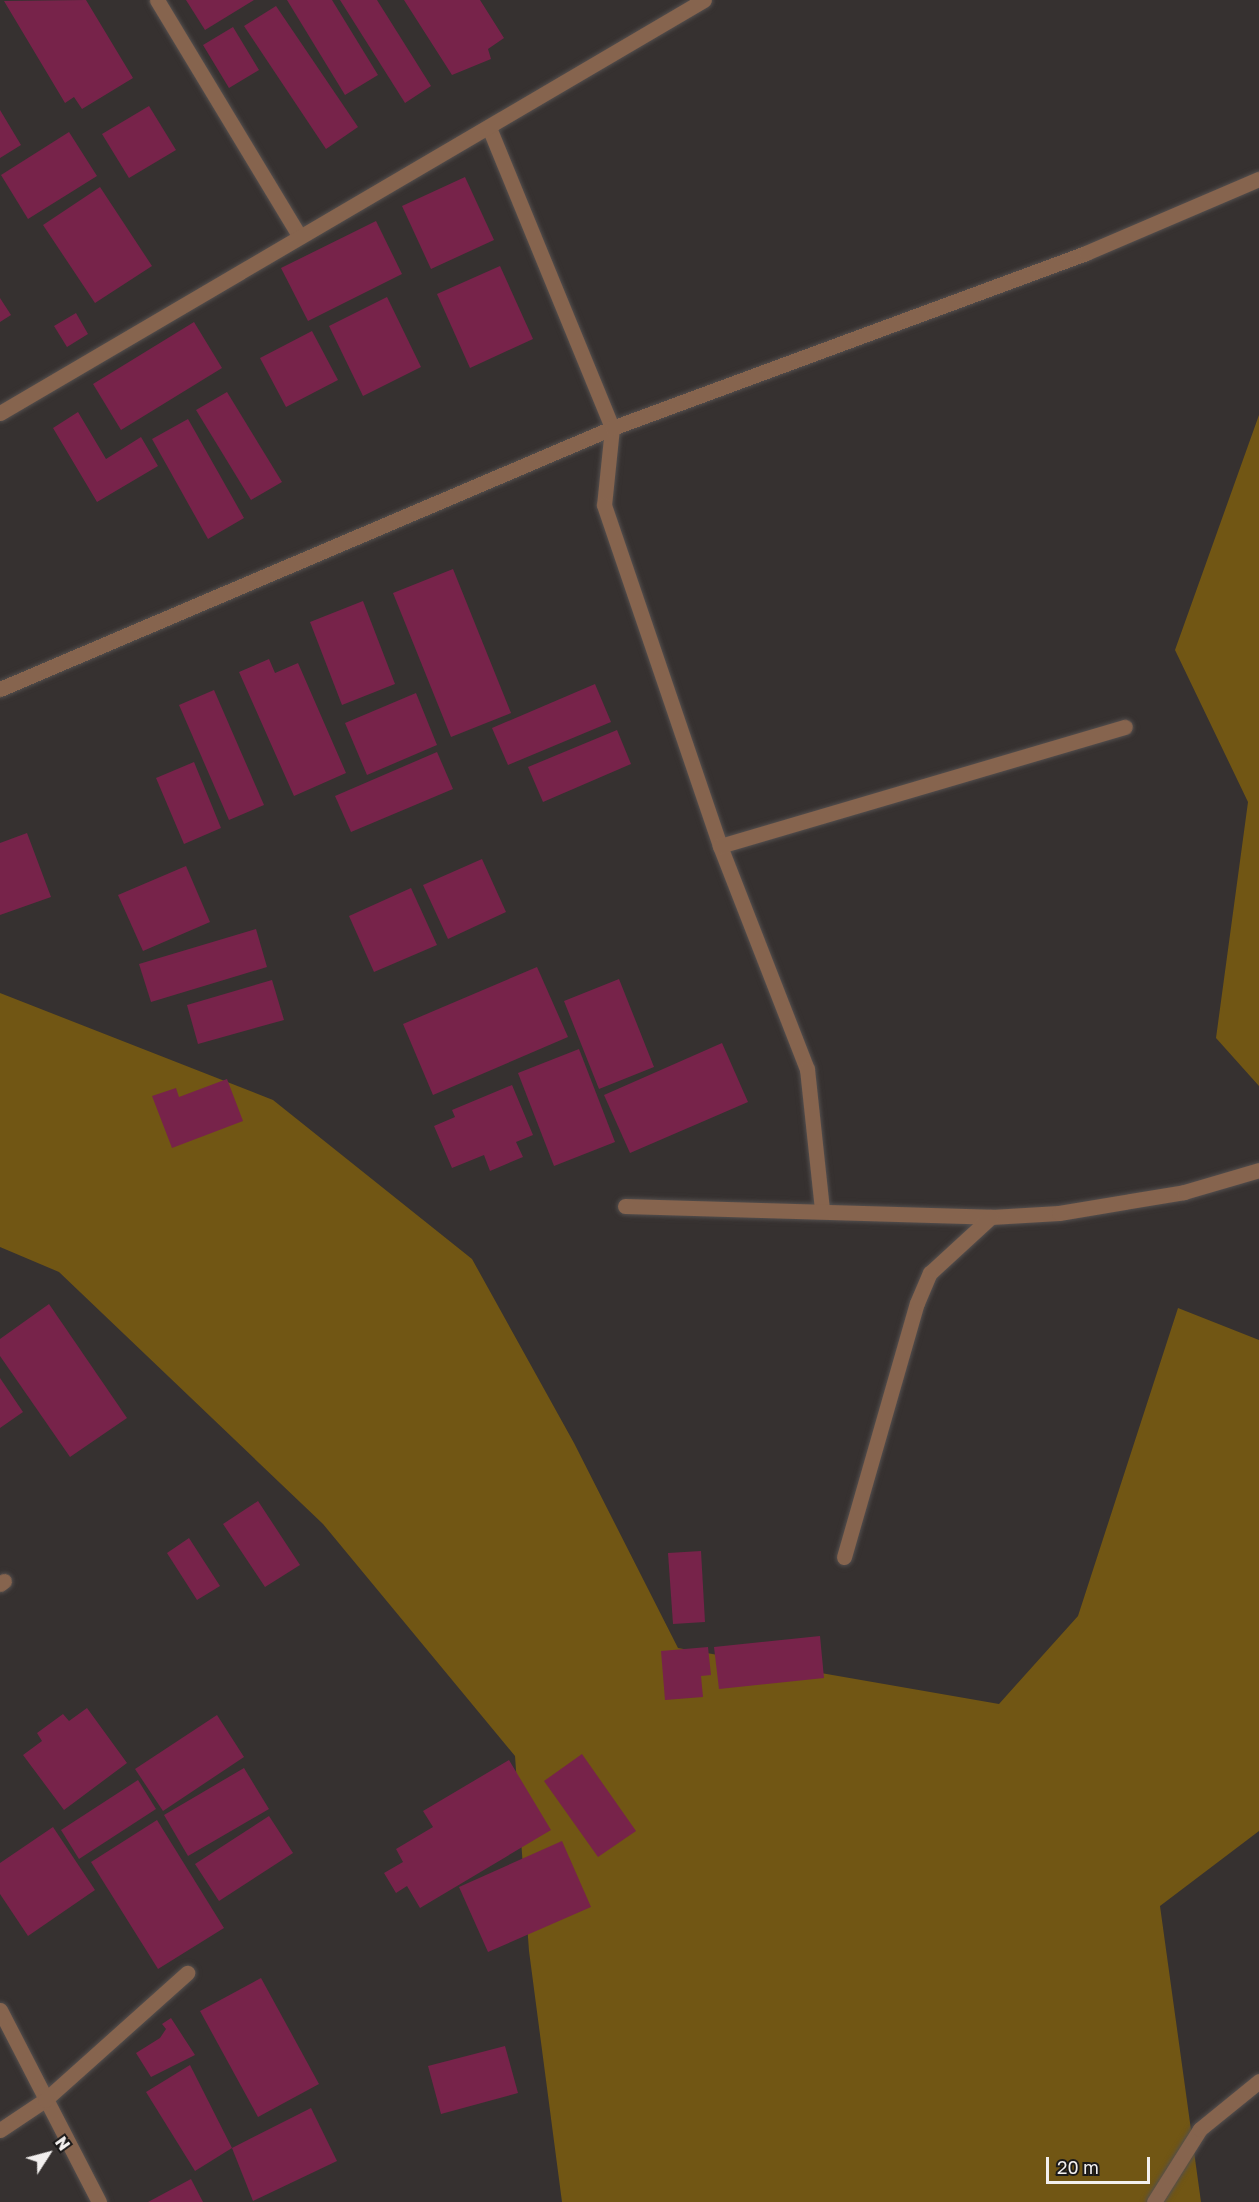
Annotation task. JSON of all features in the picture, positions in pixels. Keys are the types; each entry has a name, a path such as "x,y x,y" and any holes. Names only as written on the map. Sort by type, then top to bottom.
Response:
{"street":[{"path":"157,0 299,235"},
{"path":"0,413 299,235 490,130 704,0"},
{"path":"490,130 612,429 604,505 720,846 807,1069 822,1209"},
{"path":"0,689 612,429 1086,253 1259,179"},
{"path":"720,846 1125,727"},
{"path":"624,1206 822,1209 991,1217 1059,1213 1184,1192 1259,1170"},
{"path":"844,1557 917,1303 930,1274 991,1217"},
{"path":"0,2130 45,2100 187,1974"},
{"path":"0,2010 99,2202"},
{"path":"1154,2202 1200,2128 1259,2081"}],"shaded area":[{"path":"1259,415 1259,1086 1216,1038 1248,802 1175,650"},
{"path":"0,993 273,1100 472,1259 574,1443 678,1648 999,1704 1078,1616 1178,1308 1259,1340 1259,1831 1160,1906 1201,2202 562,2202 529,1951 515,1756 323,1524 59,1272 0,1247"}],"building":[{"path":"86,0 133,78 82,109 74,97 65,103 4,1"},
{"path":"186,0 254,0 205,30"},
{"path":"287,0 332,0 378,75 345,95"},
{"path":"340,0 377,0 431,86 405,103"},
{"path":"404,0 480,0 504,38 488,49 491,59 452,75"},
{"path":"276,6 358,127 326,149 244,26"},
{"path":"233,27 259,70 229,88 203,45"},
{"path":"149,106 176,150 129,178 102,134"},
{"path":"0,110 21,145 0,158"},
{"path":"69,132 97,176 28,219 1,175"},
{"path":"465,177 494,240 431,269 402,206"},
{"path":"100,187 152,266 95,303 43,225"},
{"path":"376,221 402,274 308,321 281,268"},
{"path":"500,266 533,339 470,368 437,294"},
{"path":"387,297 421,367 363,396 329,326"},
{"path":"0,298 11,315 0,322"},
{"path":"76,313 88,334 67,347 54,326"},
{"path":"194,322 222,368 121,430 93,384"},
{"path":"312,331 338,380 286,407 260,358"},
{"path":"227,392 282,482 251,500 196,410"},
{"path":"78,412 106,459 141,437 158,466 97,502 53,428"},
{"path":"188,419 244,518 208,539 152,439"},
{"path":"453,569 511,713 451,737 393,593"},
{"path":"363,601 395,684 342,705 310,622"},
{"path":"269,659 275,673 298,663 346,773 294,796 239,672"},
{"path":"595,684 611,722 508,765 492,728"},
{"path":"214,690 264,805 229,820 179,705"},
{"path":"416,693 437,745 367,775 345,723"},
{"path":"617,730 631,764 543,802 528,767"},
{"path":"437,752 453,789 351,832 335,796"},
{"path":"194,762 221,828 184,844 156,778"},
{"path":"27,833 51,897 0,915 0,843"},
{"path":"482,859 506,912 448,939 423,885"},
{"path":"186,866 210,922 143,951 118,895"},
{"path":"411,888 437,945 374,972 349,916"},
{"path":"256,929 267,967 151,1002 139,964"},
{"path":"537,967 568,1037 433,1095 403,1024"},
{"path":"619,979 654,1067 599,1089 564,1001"},
{"path":"272,980 284,1020 198,1044 187,1005"},
{"path":"722,1043 748,1102 630,1153 604,1095"},
{"path":"579,1049 615,1142 554,1166 518,1073"},
{"path":"227,1079 243,1121 172,1148 152,1096 176,1088 179,1097"},
{"path":"512,1085 533,1135 516,1142 523,1157 490,1171 484,1155 452,1168 434,1126 455,1117 452,1110"},
{"path":"49,1304 127,1418 70,1457 0,1356 0,1339"},
{"path":"0,1378 23,1412 0,1428"},
{"path":"258,1501 300,1565 265,1587 223,1524"},
{"path":"189,1538 220,1586 197,1600 167,1553"},
{"path":"701,1551 705,1622 673,1624 668,1553"},
{"path":"820,1636 824,1678 719,1689 714,1647"},
{"path":"708,1647 711,1675 701,1676 703,1697 665,1700 661,1651"},
{"path":"87,1708 127,1763 64,1810 23,1755 42,1741 37,1733 63,1714 69,1721"},
{"path":"217,1715 244,1757 163,1811 135,1769"},
{"path":"582,1754 636,1831 598,1857 544,1781"},
{"path":"509,1760 551,1830 420,1908 407,1886 396,1893 384,1873 403,1862 396,1849 433,1827 423,1811"},
{"path":"244,1768 269,1809 188,1856 164,1815"},
{"path":"138,1780 156,1809 79,1859 61,1830"},
{"path":"269,1816 293,1853 219,1901 195,1864"},
{"path":"157,1820 224,1928 158,1969 91,1862"},
{"path":"53,1827 95,1890 28,1936 0,1894 0,1863"},
{"path":"562,1841 591,1907 488,1952 459,1887"},
{"path":"261,1978 319,2084 258,2117 200,2011"},
{"path":"171,2018 195,2055 151,2077 136,2053 160,2038 166,2029 162,2024"},
{"path":"505,2046 518,2093 441,2114 428,2066"},
{"path":"190,2065 232,2148 195,2171 146,2092"},
{"path":"311,2108 337,2161 253,2201 232,2148"},
{"path":"191,2179 203,2202 148,2202"}]}
